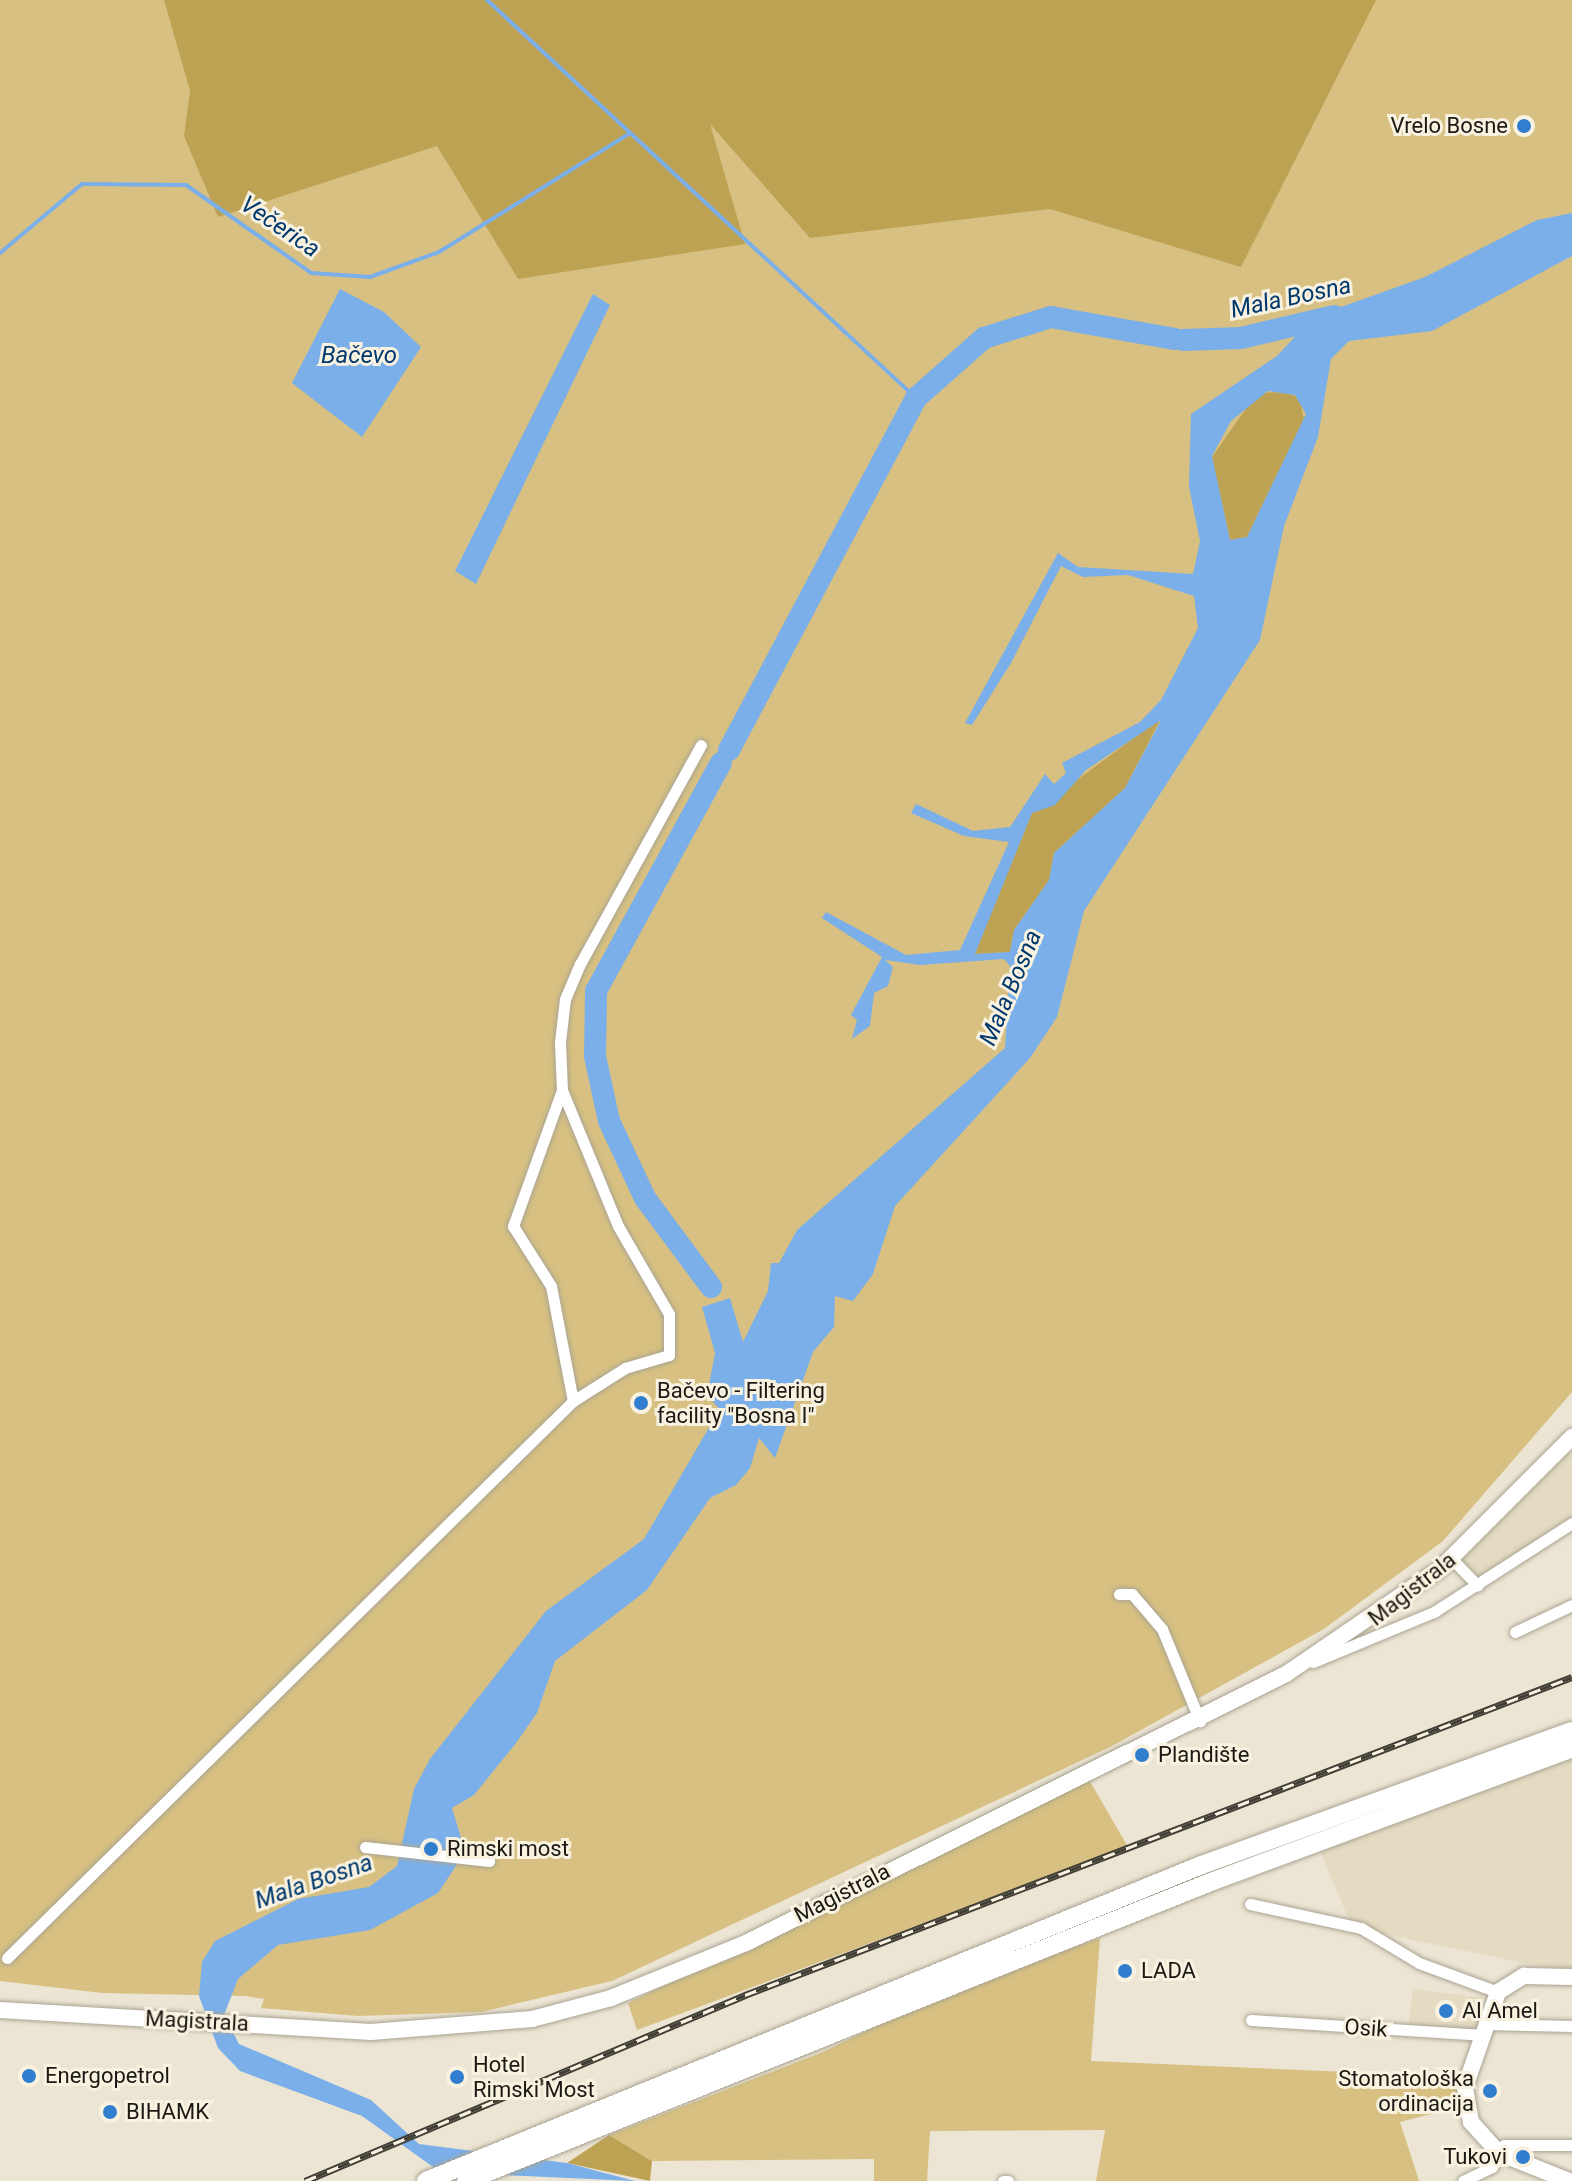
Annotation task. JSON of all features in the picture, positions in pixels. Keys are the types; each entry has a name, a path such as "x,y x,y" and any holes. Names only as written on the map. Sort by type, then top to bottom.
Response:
{"highway":[{"path":"466,2181 550,2136 1199,1866 1572,1731"},
{"path":"429,2180 1208,1883 1572,1748"}],"main road":[{"name":"Magistrala","path":"0,2010 267,2026 449,2029 611,1998 746,1943 976,1824 1201,1722 1286,1674 1382,1615 1452,1559 1572,1437"},
{"path":"1569,2181 1499,2153 1471,2122 1465,2100 1482,2030 1498,1992 1524,1976 1572,1977"}],"street":[{"path":"573,1401 551,1286 513,1226 562,1090 565,999 701,745"},
{"path":"7,1958 573,1401 625,1368 660,1363 673,1343 669,1314 618,1226 562,1090"},
{"path":"1286,1674 1478,1586 1572,1523"},
{"path":"1452,1559 1478,1586"},
{"path":"1119,1594 1132,1594 1162,1629 1201,1722"},
{"path":"1515,1632 1572,1605"},
{"path":"365,1847 489,1861"},
{"path":"1250,1904 1361,1928 1419,1963 1498,1992"},
{"name":"Osik","path":"1251,2020 1482,2030 1572,2026"},
{"path":"1463,2181 1492,2167 1499,2153 1516,2144 1572,2145"}],"shaded area":[{"path":"0,0 1572,0 1572,1392 1443,1541 1324,1629 1112,1746 612,1981 481,2012 358,2016 261,2008 264,1999 245,1996 102,1993 0,1981"},
{"path":"164,0 1376,0 1241,267 1050,209 810,238 710,124 745,244 518,279 437,146 218,217 184,136 190,91"},
{"path":"1284,392 1300,398 1304,421 1247,537 1230,540 1212,457 1257,393"},
{"path":"1161,718 1125,788 1054,853 1049,880 1014,930 1010,952 974,954 1032,813"},
{"path":"1572,1435 1572,1519 1477,1580 1448,1553"},
{"path":"1572,1758 1572,1973 1352,1927 1319,1848"},
{"path":"1088,1778 1128,1847 637,2030 628,2003"},
{"path":"1100,1938 1091,2061 1466,2077 1458,2107 1400,2122 1419,2181 1096,2181 1105,2130 930,2131 927,2181 874,2181 874,2159 652,2161 609,2135 823,2052 932,1999"},
{"name":"Al Amel","path":"1413,1989 1481,1997 1477,2033 1409,2025"},
{"path":"609,2135 652,2161 650,2181 567,2163"}],"water":[{"path":"1572,213 1572,256 1432,331 1349,341 1331,359 1318,437 1284,526 1260,640 1084,911 1057,1017 1030,1058 895,1206 873,1274 853,1301 835,1296 834,1327 813,1352 775,1458 759,1438 750,1468 736,1485 710,1498 647,1590 555,1661 537,1713 516,1743 474,1795 452,1808 462,1841 458,1863 438,1893 370,1930 278,1945 238,1979 224,2015 239,2044 371,2100 419,2144 567,2163 635,2181 440,2172 362,2116 240,2071 218,2048 199,1996 202,1962 215,1941 298,1899 369,1887 397,1866 414,1789 430,1759 546,1611 644,1539 714,1419 718,1407 707,1396 715,1353 702,1307 730,1298 743,1342 768,1291 771,1263 779,1263 797,1230 1005,1048 1010,966 1004,959 920,965 885,960 893,967 888,986 874,993 870,1026 852,1039 857,1020 851,1015 882,957 822,918 826,912 906,955 960,950 1009,842 964,836 911,813 916,804 973,831 1010,827 1045,774 1054,784 1066,773 1062,763 1140,722 1161,700 1198,628 1194,596 1128,575 1083,577 1061,566 1011,663 972,725 965,723 1058,553 1078,567 1193,574 1200,541 1189,487 1191,414 1277,356 1313,317 1425,277 1537,220","holes":["1268,391 1295,395 1306,414 1247,537 1230,540 1212,456 1231,421","1161,720 1125,788 1054,853 1049,880 1014,930 1010,952 975,954 1032,813 1055,805 1086,770"]},
{"name":"Bačevo","path":"340,289 384,312 421,347 362,437 292,383"},
{"path":"593,294 610,305 476,584 455,571"}],"waterway":[{"name":"Večerica","path":"487,0 916,398"},
{"name":"Večerica","path":"0,253 82,184 186,185 311,273 370,277 439,252 630,133"},
{"name":"Mala Bosna","path":"1183,340 1241,338 1334,316"},
{"name":"Mala Bosna","path":"729,750 916,398 984,338 1051,317 1174,339"},
{"name":"Mala Bosna","path":"711,1287 645,1198 609,1121 595,1056 596,991 721,763"}],"railway":[{"path":"305,2181 745,1995 1572,1677"}],"place":[{"name":"Vrelo Bosne","path":"1524,126"},
{"name":"Bačevo - Filtering facility \"Bosna I\"","path":"641,1403"},
{"name":"Plandište","path":"1142,1755"},
{"name":"Rimski most","path":"431,1849"},
{"name":"LADA","path":"1125,1971"},
{"name":"Al Amel","path":"1446,2011"},
{"name":"Energopetrol","path":"29,2076"},
{"name":"Hotel Rimski Most","path":"457,2077"},
{"name":"Stomatološka ordinacija","path":"1490,2091"},
{"name":"BIHAMK","path":"110,2112"},
{"name":"Tukovi","path":"1523,2157"}]}
